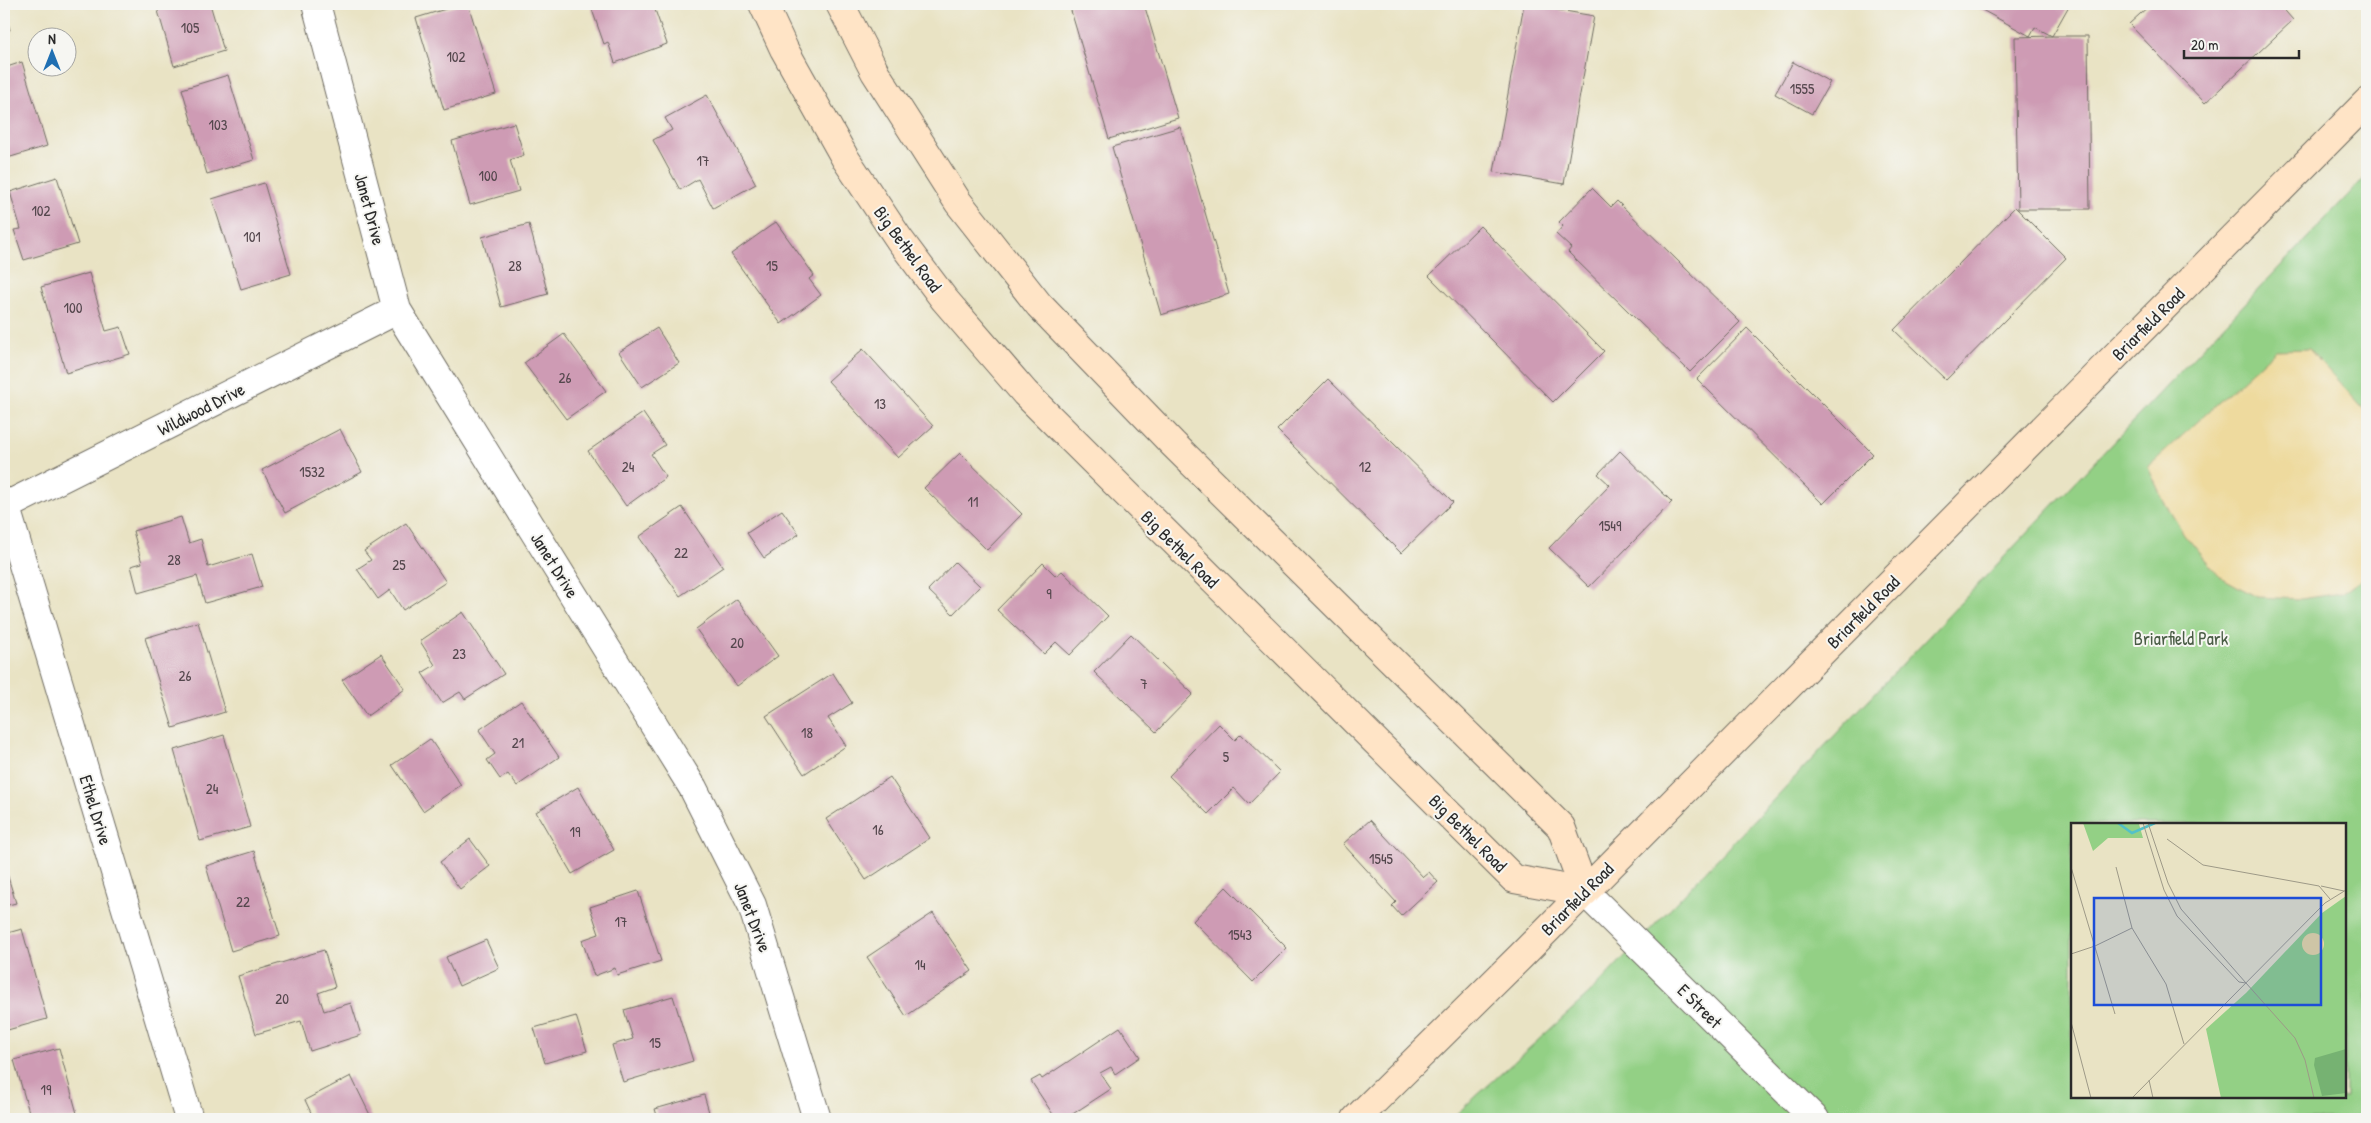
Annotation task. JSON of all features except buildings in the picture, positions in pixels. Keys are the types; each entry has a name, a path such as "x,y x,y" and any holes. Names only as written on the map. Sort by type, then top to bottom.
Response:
{"main road":[{"name":"Big Bethel Road","path":"763,4 784,49 862,184 944,299 1025,393 1514,879 1585,892"},
{"path":"840,4 875,72 953,194 1039,305 1173,444 1561,827 1585,892"},
{"name":"Briarfield Road","path":"1356,1119 1585,892 2367,102"}],"street":[{"name":"Janet Drive","path":"316,4 397,310 692,788 752,905 817,1119"},
{"name":"Wildwood Drive","path":"4,505 397,310"},
{"name":"Ethel Drive","path":"4,505 189,1119"},
{"name":"E Street","path":"1585,892 1815,1119"}],"green space":[{"name":"Briarfield Park","path":"2367,175 2367,1119 1451,1119 1589,994"}],"sand":[{"path":"2309,349 2367,413 2367,576 2342,593 2301,599 2257,597 2219,576 2184,534 2164,502 2148,467 2276,350"}]}
